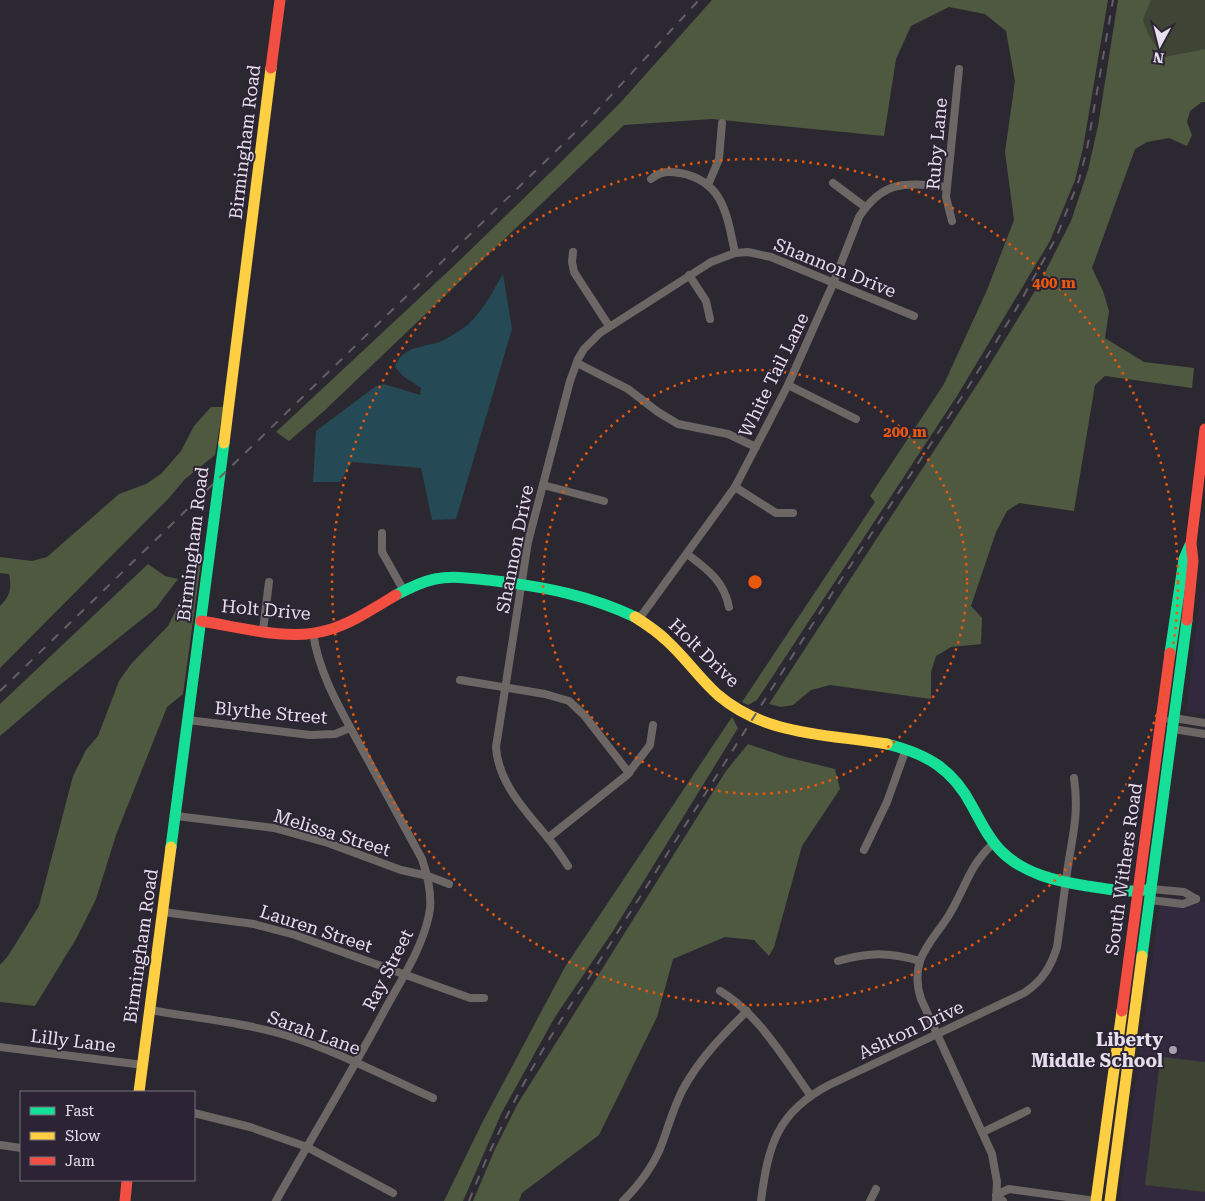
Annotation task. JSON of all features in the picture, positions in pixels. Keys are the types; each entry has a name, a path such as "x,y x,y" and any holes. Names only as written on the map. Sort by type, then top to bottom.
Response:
{"street":[{"name":"Birmingham Road","path":"139,1091 280,0"},
{"name":"Ruby Lane","path":"952,221 946,197 959,69"},
{"path":"708,185 719,158 722,124"},
{"path":"651,179 658,174 668,171 697,177 714,190 725,208 735,253"},
{"path":"833,183 865,207"},
{"name":"White Tail Lane","path":"640,619 735,487 788,385 833,284 859,217 865,207 882,192 902,184 913,183 947,187"},
{"path":"573,252 574,272 609,326"},
{"name":"Shannon Drive","path":"568,866 548,838 527,815 511,790 498,761 497,737 528,542 576,363 592,341 609,326 710,262 735,253 748,252 771,257 914,316"},
{"path":"689,276 706,301 710,319"},
{"path":"576,363 628,389 668,419 689,427 728,434 756,447"},
{"path":"788,385 856,419"},
{"name":"South Withers Road","path":"1110,1201 1151,895 1183,566 1191,543 1205,430"},
{"path":"543,485 604,501"},
{"path":"735,487 776,512 793,513"},
{"path":"382,533 382,552 404,591"},
{"path":"687,554 716,577 726,594 729,607"},
{"name":"Holt Drive","path":"201,621 296,634 313,633 330,629 404,591 428,580 442,577 459,577 595,599 622,609 640,619 672,645 718,694 732,705 753,717 790,730 906,748 930,759 952,776 970,798 982,825 994,843 1014,862 1026,870 1049,880 1065,884 1151,895 1183,904 1196,899 1184,892 1151,895"},
{"path":"263,630 269,582"},
{"name":"Ray Street","path":"276,1201 356,1063 421,944 429,914 428,876 422,859 350,728 324,675 318,660 313,633"},
{"path":"460,680 556,696 569,701 584,715 629,772"},
{"name":"Blythe Street","path":"188,720 310,736 335,734 350,728"},
{"path":"1169,722 1205,723"},
{"path":"1169,722 1205,734"},
{"name":"South Withers Road","path":"1096,1201 1139,893 1169,722"},
{"path":"548,838 629,772 650,745 653,725"},
{"path":"864,850 890,796 906,748"},
{"name":"Ashton Drive","path":"761,1201 767,1160 776,1136 790,1115 811,1096 829,1085 1024,993 1042,978 1057,947 1065,884 1076,822 1077,805 1074,778"},
{"name":"Melissa Street","path":"176,816 274,828 328,843 401,870 428,876 449,884"},
{"path":"994,843 976,861 952,910 928,945 920,961 918,990 992,1154 995,1168 996,1198"},
{"name":"Lauren Street","path":"163,912 254,924 295,935 470,998 484,998"},
{"path":"838,961 854,956 886,954 920,961"},
{"path":"720,991 748,1011 811,1096"},
{"name":"Sarah Lane","path":"150,1010 262,1029 314,1045 433,1098"},
{"path":"623,1201 640,1182 656,1156 690,1076 712,1046 748,1011"},
{"name":"Lilly Lane","path":"0,1047 142,1065"},
{"path":"982,1132 1027,1111"},
{"path":"195,1113 250,1127 307,1147 393,1193"},
{"path":"0,1145 20,1148"},
{"path":"126,1201 127,1181"},
{"path":"870,1201 876,1189"},
{"path":"996,1198 1009,1189 1096,1201"},
{"path":"996,1198 1003,1201"}],"shaded area":[{"path":"1201,591 1205,592 1205,714 1186,712"},
{"name":"Liberty Middle School","path":"1161,896 1205,902 1205,1201 1123,1201 1120,1198"}],"green space":[{"path":"712,0 1108,0 1083,148 1075,180 1050,241 957,396 757,700 748,705 742,702 875,502 870,496 944,384 987,290 1014,220 1005,152 1015,81 1006,31 985,14 949,7 911,26 896,59 884,136 712,119 624,125 324,411 289,441 276,432 458,262 556,167 621,102"},
{"path":"1118,0 1151,0 1143,20 1149,35 1163,57 1205,49 1205,102 1202,102 1190,111 1187,122 1192,135 1187,146 1169,138 1147,142 1135,149 1092,268 1103,291 1109,311 1105,338 1144,362 1194,368 1192,388 1105,376 1095,385 1074,511 1019,503 1007,511 996,532 971,606 982,618 981,644 951,647 936,656 931,672 931,699 830,685 811,690 793,705 781,707 769,704 984,374 1038,286 1071,221 1088,170 1098,126"},
{"path":"1151,0 1205,0 1205,49 1163,57 1149,35 1143,20"},
{"path":"211,407 223,407 215,455 185,479 169,498 0,668 0,606 8,595 10,584 9,574 0,573 0,557 32,561 47,557 119,494 146,484 161,474 181,451 194,426"},
{"path":"195,562 201,563 183,694 167,707 116,835 96,899 76,939 35,1006 0,1002 0,965 8,956 39,906 73,776 86,750 98,736 119,681 131,664 168,626 179,604"},
{"path":"148,564 165,576 178,579 156,608 56,688 0,736 0,704"},
{"path":"732,717 738,728 613,931 555,1017 502,1112 463,1201 444,1201 482,1123 565,967"},
{"path":"748,744 786,757 835,769 840,789 802,846 774,947 769,956 754,940 725,937 673,959 657,1017 599,1135 522,1193 519,1201 473,1201 495,1149 517,1105 726,771"},
{"path":"1164,1057 1205,1062 1205,1192 1145,1185 1160,1061"}],"water":[{"path":"503,274 512,329 456,519 432,520 421,468 352,462 340,482 313,482 316,431 376,386 384,384 420,395 421,388 403,376 395,367 398,360 414,348 442,341 466,326 484,305"}],"railway":[{"path":"0,691 592,116 699,0"},
{"path":"469,1201 494,1143 537,1059 831,595 967,389 1015,311 1056,238 1079,180 1087,149 1113,0"}],"traffic: fast":[{"path":"171,847 224,443"},
{"path":"1170,653 1184,559 1190,545"},
{"path":"396,595 435,579 450,577 473,578 567,593 602,603 635,617"},
{"path":"1142,956 1187,620"},
{"path":"887,744 926,758 947,773 965,793 992,841 1010,859 1030,871 1052,879 1111,890 1151,889"}],"traffic: slow":[{"path":"224,443 271,68"},
{"path":"635,617 663,637 718,695 756,719 798,731 887,744"},
{"path":"139,1091 171,847"},
{"path":"1110,1201 1142,956"},
{"path":"1096,1201 1122,1011"}],"traffic: jam":[{"path":"271,68 280,0"},
{"path":"1187,620 1193,561 1191,543 1205,429"},
{"path":"201,621 281,634 313,633 346,623 396,595"},
{"path":"1122,1011 1170,653"},
{"path":"125,1201 127,1181"}],"place":[{"name":"Liberty Middle School","path":"1173,1050"}]}
